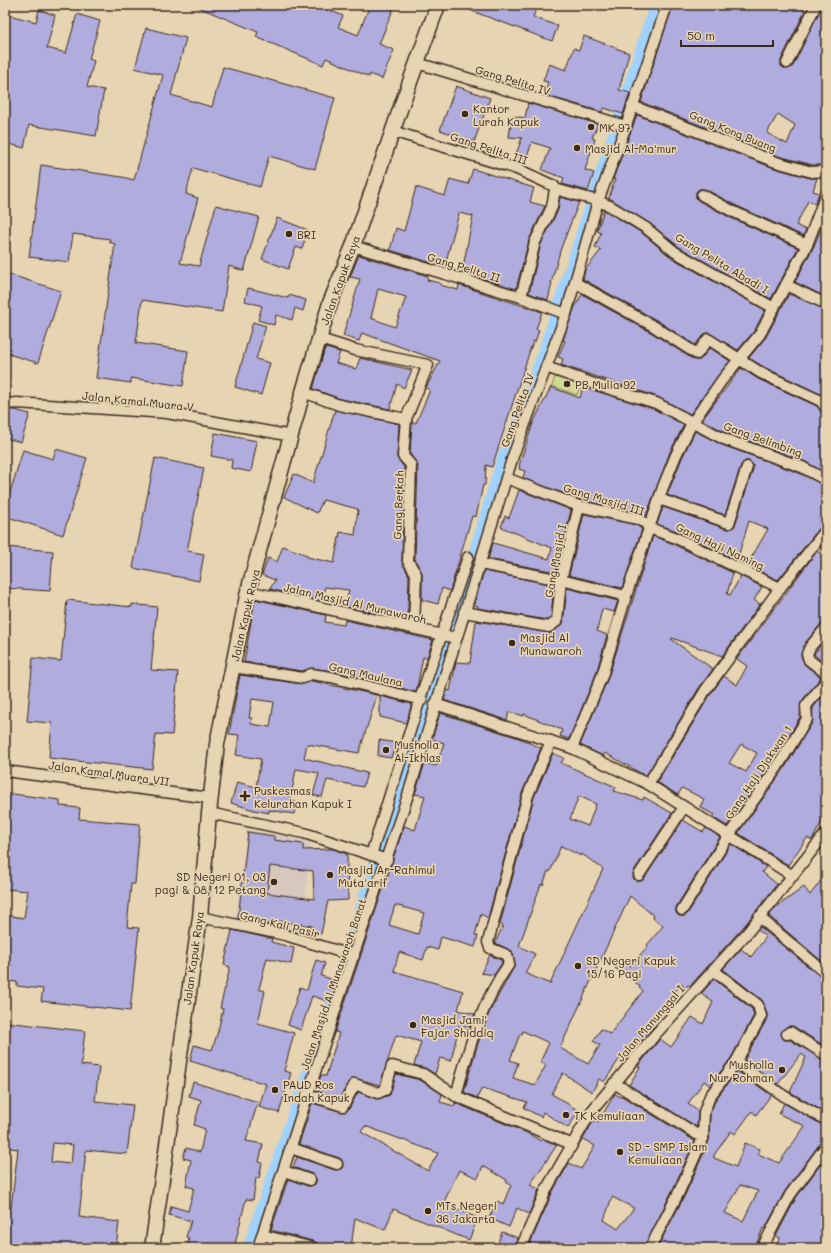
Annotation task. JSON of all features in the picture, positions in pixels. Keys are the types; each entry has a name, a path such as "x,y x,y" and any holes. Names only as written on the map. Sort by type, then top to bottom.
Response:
{"main road":[{"name":"Jalan Kapuk Raya","path":"152,1248 200,917 210,798 217,744 248,591 303,392 330,303 353,246 392,131 438,5"}],"street":[{"name":"Gang Pelita IV","path":"435,704 449,636 464,612 506,478 576,283 595,200 632,106 667,5"},
{"path":"787,63 816,5"},
{"name":"Gang Pelita IV","path":"417,63 508,92 606,119 624,126"},
{"name":"Gang Kong Buang","path":"632,106 776,162 812,172 826,171"},
{"name":"Gang Pelita III","path":"392,131 517,169 554,186 555,189 595,200"},
{"path":"521,297 535,242 552,207 555,189"},
{"path":"572,748 602,676 626,596 659,499 676,455 692,423 722,380 740,361 760,334 807,246 826,194"},
{"path":"702,195 734,212 807,246"},
{"name":"Gang Pelita Abadi I","path":"595,200 646,228 675,252 774,308"},
{"name":"Gang Pelita II","path":"353,246 521,297 564,314"},
{"path":"576,283 654,327 697,354 708,339 736,356 740,361 761,373 821,401 826,408"},
{"path":"786,286 826,304"},
{"name":"Gang Berkah","path":"320,339 355,350 428,365 406,419 403,456 411,465 408,561 416,574 414,628"},
{"name":"Gang Belimbing","path":"546,367 656,404 692,423 738,444 802,467 826,480"},
{"path":"303,392 339,406 406,419"},
{"name":"Jalan Kamal Muara V","path":"5,404 17,402 167,413 292,436"},
{"path":"659,499 729,523 747,467"},
{"name":"Gang Masjid III","path":"506,478 579,506 638,519 645,523 649,528"},
{"name":"Gang Masjid I","path":"464,612 549,627 557,621 561,580 579,506"},
{"name":"Gang Haji Naming","path":"649,528 674,537 780,588"},
{"path":"648,784 705,691 780,588 826,530"},
{"path":"209,813 304,833 378,857 393,790 421,699 449,636 468,557"},
{"path":"480,564 561,580 626,596"},
{"name":"Jalan Masjid Al Munawaroh","path":"248,591 449,636"},
{"path":"826,628 810,647 807,657 826,673"},
{"name":"Gang Maulana","path":"233,667 303,678 312,674 331,677 421,699"},
{"name":"Gang Haji Djakwan 1","path":"682,910 729,835 778,766 807,719 806,706 826,681"},
{"path":"435,704 572,748 648,784 793,876"},
{"name":"Jalan Masjid Al Munawaroh Barat","path":"258,1248 292,1148 378,857 407,795 435,704"},
{"path":"456,1096 471,1042 495,982 508,964 507,955 490,948 488,942 528,795 551,741"},
{"name":"Jalan Kamal Muara VII","path":"5,771 210,798"},
{"path":"393,790 407,795"},
{"path":"639,875 684,807"},
{"name":"Jalan Manunggal I","path":"521,1248 547,1188 571,1144 591,1112 614,1083 759,917 826,833"},
{"name":"Gang Kali Pasir","path":"200,917 285,935 349,954"},
{"path":"759,917 826,973"},
{"path":"650,1248 679,1192 703,1138 704,1112 710,1096 736,1062 757,1026 761,1016 761,1010 751,999 713,970"},
{"path":"787,1034 790,1032 826,1055"},
{"path":"736,1062 784,1096 826,1120"},
{"path":"308,1095 343,1106 355,1084 378,1093 385,1090 392,1066 423,1074 456,1096 571,1144"},
{"path":"614,1083 703,1138"},
{"path":"762,1248 790,1195 826,1146"},
{"path":"292,1148 337,1164"},
{"path":"284,1171 310,1180"},
{"path":"262,1236 314,1248"}],"shaded area":[{"name":"SD Negeri 01, 03 pagi & 08, 12 Petang","path":"247,830 311,840 302,932 235,924"}],"green space":[{"name":"PB Mulia 92","path":"556,374 581,383 577,395 552,386"}],"building":[{"path":"193,5 318,5 343,16 338,27 358,35 370,5 395,5 379,44 394,50 382,79 370,74 369,77 326,58 323,65 256,37 258,32"},
{"path":"456,5 538,5 533,17 558,26 552,41"},
{"path":"673,5 796,5 805,11 781,60 781,66 787,69 793,66 822,5 826,5 826,158 824,157 821,165 813,165 778,156 641,102","holes":["778,114 795,125 787,144 767,133"]},
{"path":"39,10 55,15 47,48 66,53 77,14 100,21 89,59 94,61 87,87 104,90 96,136 29,125 24,148 5,143 5,14 36,22"},
{"path":"146,28 186,38 171,95 212,107 223,67 335,98 315,169 269,156 260,187 193,168 186,194 198,198 180,263 199,266 216,205 259,217 244,271 229,266 222,312 142,300 136,343 188,351 183,386 131,378 131,383 96,378 115,244 109,242 110,239 73,234 69,262 29,257 41,165 134,180 163,75 135,68"},
{"path":"584,36 629,53 619,90 630,93 623,114 604,108 602,112 544,95 548,82 543,81 549,64 566,70 574,48 579,50"},
{"name":"Kantor Lurah Kapuk","path":"456,86 490,98 474,142 440,130"},
{"path":"528,103 598,124 592,138 595,139 585,170 594,173 588,191 562,184 564,178 542,170 550,148 532,142 526,160 515,157 522,138 509,137 512,116 525,118"},
{"path":"637,115 774,168 810,178 817,178 813,191 819,193 815,204 808,201 796,225 806,230 803,236 737,206 705,189 699,189 696,192 696,198 699,201 731,218 798,248 771,299 679,247 649,223 609,198 615,179 613,179"},
{"path":"473,169 534,188 530,202 545,206 529,240 516,289 462,272 473,216 459,213 445,265 432,261 432,263 390,250 396,228 404,231 416,187 445,196 450,179 468,184"},
{"path":"560,197 579,202 561,248 551,283 548,300 529,293 541,244 558,210"},
{"path":"604,210 642,233 672,258 765,310 755,330 738,350 709,333 703,335 695,345 658,321 583,279 585,270 601,250 595,247 601,233 597,231"},
{"path":"826,217 826,297 795,282 813,248"},
{"path":"277,218 308,230 302,249 296,247 288,269 262,259"},
{"path":"359,255 428,276 427,280 440,283 440,285 458,290 459,285 542,312 536,329 539,330 535,342 533,341 492,467 486,465 485,485 483,485 476,517 472,516 450,591 442,588 438,604 422,600 422,574 415,559 418,465 410,454 412,422 416,423 430,390 426,388 440,361 362,333 359,341 343,336 360,279 350,277","holes":["378,289 406,297 395,327 371,318"]},
{"path":"5,273 61,291 38,363 5,353"},
{"path":"248,288 288,298 289,295 306,300 303,311 295,308 292,320 276,315 274,325 258,320 262,306 245,301"},
{"path":"582,294 652,333 694,360 700,360 710,348 730,361 690,414 658,397 561,365 563,359 558,357 565,341 563,340 574,309"},
{"path":"789,294 826,310 826,397 764,367 749,358 766,337"},
{"path":"253,322 266,326 256,359 270,363 261,395 235,387"},
{"path":"325,348 340,352 336,363 356,369 360,358 412,370 404,388 397,384 390,409 341,399 313,389"},
{"path":"741,368 758,379 817,406 821,412 826,414 826,473 804,461 727,433 702,420"},
{"path":"551,387 580,398 583,387 654,409 684,425 670,452 646,516 639,513 581,500 523,478 525,471 519,469 520,462 533,423"},
{"path":"7,410 15,410 30,414 21,442 5,438 5,418"},
{"path":"335,410 399,424 397,458 404,467 402,561 409,576 406,620 348,607 348,603 346,602 349,590 325,587 321,601 270,589 275,580 262,575 268,558 277,562 283,546 307,555 307,557 334,563 340,532 355,535 358,509 323,500 317,513 284,497 294,474 313,483"},
{"path":"695,431 722,445 799,473 826,486 826,524 821,526 778,580 747,565 768,529 749,521 737,560 677,531 657,524 663,507 727,529 733,528 735,525 753,469 753,465 749,461 745,461 741,465 725,515 667,495"},
{"path":"215,433 257,441 251,472 231,468 232,460 211,456"},
{"path":"56,449 87,458 63,535 5,516 5,509 23,450 53,459"},
{"path":"155,458 204,468 187,551 204,554 199,581 133,568"},
{"path":"519,490 571,510 556,572 488,559 493,543 549,559 552,548 501,527 505,516 509,518"},
{"path":"584,514 636,525 642,529 622,588 569,575"},
{"path":"653,536 671,543 733,573 727,594 730,595 741,576 762,587 754,600 760,604 722,656 672,638 671,639 713,669 699,688 646,776 605,753 603,756 580,745 608,678"},
{"path":"5,547 53,551 50,591 5,588"},
{"path":"817,551 826,558 826,622 821,624 805,643 801,656 805,665 821,677 801,702 800,717 773,762 727,826 712,817 714,815 700,807 704,799 682,788 678,795 657,782 710,695 724,676 737,685 747,666 737,659","holes":["741,744 757,753 746,772 729,763"]},
{"path":"484,571 554,585 551,618 547,620 478,608 478,606 474,605"},
{"path":"567,588 618,601 614,612 602,609 597,631 607,635 596,674 569,739 560,736 562,730 524,714 524,716 509,712 507,720 444,700 447,690 450,691 456,662 470,663 476,621 551,633 563,624"},
{"path":"255,599 326,615 325,622 344,625 345,620 433,640 427,658 423,657 416,692 332,671 312,668 302,671 244,662"},
{"path":"67,600 132,607 132,604 157,607 151,670 178,672 172,735 156,734 152,769 49,758 52,723 27,721 33,658 61,661"},
{"path":"826,638 826,665 814,654"},
{"path":"240,675 302,684 312,681 377,695 359,753 307,744 304,758 367,773 363,787 327,780 322,797 313,795 319,773 296,769 290,801 296,802 294,814 269,810 269,813 231,803 237,782 256,787 261,759 236,755 239,735 229,734","holes":["252,699 274,702 270,727 251,724 252,718 249,718"]},
{"path":"826,691 826,814 812,840 807,838 788,865 738,833 784,769 812,723 813,708"},
{"path":"380,696 412,704 406,723 380,717"},
{"path":"440,713 519,738 541,748 522,793 488,918 481,914 475,935 478,936 475,947 441,937 438,950 427,947 423,960 399,952 394,971 463,991 458,1010 475,1014 469,1028 459,1026 451,1061 440,1058 435,1074 425,1068 414,1065 421,1042 396,1035 380,1085 354,1078 349,1081 340,1098 316,1091 321,1075 326,1076 339,1033 335,1032 404,826 415,830 425,796 415,794 425,763 436,766 444,743 432,739","holes":["395,905 424,913 418,934 389,925"]},
{"name":"Musholla Al-Ikhlas","path":"379,740 396,743 391,758 378,756"},
{"path":"553,753 564,758 561,763 616,787 614,791 643,800 644,797 672,813 634,871 633,878 636,881 642,881 644,879 683,820 703,832 706,828 720,837 676,907 676,913 679,916 685,916 688,913 731,844 766,867 762,872 777,884 745,925 690,986 688,985 685,988 681,984 663,1008 665,1010 649,1032 627,1059 622,1055 604,1082 599,1079 592,1092 563,1073 552,1094 579,1111 568,1128 543,1112 541,1117 524,1108 527,1102 482,1088 477,1098 464,1092 477,1046 489,1013 515,965 512,951 495,943 503,926 500,924 534,797","holes":["579,796 596,804 588,826 570,819","561,846 581,856 582,854 603,869 550,984 525,973 535,954 519,946 541,884 543,885 548,871 550,872","630,896 654,916 653,918 663,926 630,966 621,960 615,968 640,986 639,988 643,991 610,1034 601,1029 593,1041 600,1045 588,1064 560,1048","523,1031 549,1043 540,1062 546,1065 535,1085 513,1078 518,1063 510,1060 520,1034 522,1034"]},
{"path":"5,793 60,800 60,806 80,808 79,819 140,824 135,884 131,884 127,927 139,928 130,1011 41,1001 43,989 17,986 17,982 5,981 5,915 24,918 28,891 5,889"},
{"name":"SD Negeri 01, 03 pagi & 08, 12 Petang","path":"248,832 274,836 274,840 303,844 303,850 333,849 347,854 348,900 328,901 321,934 311,932 312,926 277,921 275,926 238,918","holes":["270,866 313,871 314,899 267,893"]},
{"path":"826,874 826,965 769,916 775,908 804,887 810,895"},
{"path":"760,927 822,978 826,979 826,1047 793,1026 786,1027 781,1034 784,1040 790,1040 826,1061 826,1113 790,1092 806,1057 801,1054 778,1084 744,1060 767,1019 767,1014 762,1000 723,969 741,949 751,957 766,937 758,930"},
{"path":"232,930 272,939 271,942 294,948 291,964 267,958 259,989 265,991 258,1023 294,1033 284,1071 291,1073 279,1113 259,1107 266,1084 190,1061 194,1045 212,1050 223,1009 220,1008 230,967 224,965"},
{"path":"490,955 501,960 502,963 494,975 481,973"},
{"path":"316,960 325,963 321,976 331,979 330,984 336,986 331,1002 312,996 301,1030 288,1025 300,987 307,990"},
{"path":"714,979 752,1009 754,1015 731,1058 710,1086 704,1081 688,1104 698,1111 697,1127 629,1085 640,1067 638,1066 660,1039 671,1047 692,1017 703,1024 713,1002 701,994"},
{"path":"5,1022 85,1031 81,1065 99,1067 95,1101 133,1105 127,1154 86,1150 79,1217 119,1222 116,1248 70,1248 22,1242 21,1248 5,1248 5,1207 11,1208 18,1149 5,1147","holes":["53,1143 73,1145 71,1164 51,1162"]},
{"path":"737,1071 771,1095 756,1115 752,1111 735,1134 731,1131 714,1155 714,1158 736,1167 745,1143 760,1149 758,1154 779,1163 805,1126 779,1114 784,1103 826,1126 826,1140 821,1142 785,1191 765,1229 763,1228 755,1248 657,1248 685,1195 709,1141 710,1113 716,1099","holes":["740,1185 758,1191 743,1221 725,1213"]},
{"path":"396,1074 420,1080 442,1094 440,1102 454,1106 455,1103 525,1132 541,1141 543,1139 557,1145 530,1185 539,1189 529,1214 517,1208 509,1227 489,1218 497,1201 503,1204 511,1185 506,1182 507,1180 483,1166 478,1178 459,1170 443,1204 478,1218 469,1240 393,1209 385,1230 355,1218 351,1248 320,1248 316,1242 271,1230 288,1179 308,1186 314,1185 316,1182 316,1178 312,1174 293,1167 297,1157 335,1170 341,1169 343,1166 342,1160 339,1158 299,1144 312,1103 344,1112 349,1109 358,1092 376,1099 390,1095","holes":["365,1126 438,1153 428,1171 361,1132"]},
{"path":"193,1082 258,1102 246,1141 263,1144 259,1162 262,1163 259,1178 256,1178 253,1200 246,1199 234,1248 187,1248 189,1238 186,1237 191,1221 169,1215 171,1206 188,1211 194,1188 186,1186 191,1160 183,1158 186,1148 200,1152 205,1129 194,1125 201,1100 189,1096"},
{"path":"615,1094 621,1097 622,1096 695,1141 644,1248 562,1248 552,1244 551,1248 528,1248 553,1191 569,1163 581,1169 595,1146 583,1139 594,1120 598,1122","holes":["612,1197 634,1208 618,1229 604,1220"]},
{"path":"826,1157 826,1248 775,1248 780,1238 776,1236 796,1198"},
{"path":"502,1232 518,1238 515,1248 503,1248 497,1246"}],"waterway":[{"path":"328,1017 385,832 447,645 504,457 541,362 656,5"},
{"path":"249,1248 301,1094 318,1049"}],"place":[{"name":"Kantor Lurah Kapuk","path":"465,114"},
{"name":"MK 97","path":"591,127"},
{"name":"Masjid Al-Ma'mur","path":"577,148"},
{"name":"BRI","path":"289,234"},
{"name":"PB Mulia 92","path":"567,384"},
{"name":"Masjid Al Munawaroh","path":"512,643"},
{"name":"Musholla Al-Ikhlas","path":"386,750"},
{"name":"Puskesmas Kelurahan Kapuk I","path":"245,796"},
{"name":"Masjid Ar-Rahimul Muta'arif","path":"330,875"},
{"name":"SD Negeri 01, 03 pagi & 08, 12 Petang","path":"274,882"},
{"name":"SD Negeri Kapuk 15/16 Pagi","path":"578,966"},
{"name":"Masjid Jami' Fajar Shiddiq","path":"413,1025"},
{"name":"Musholla Nur Rohman","path":"782,1070"},
{"name":"PAUD Ros Indah Kapuk","path":"275,1090"},
{"name":"TK Kemuliaan","path":"566,1115"},
{"name":"SD - SMP Islam Kemuliaan","path":"620,1152"},
{"name":"MTs Negeri 36 Jakarta","path":"428,1211"}]}
